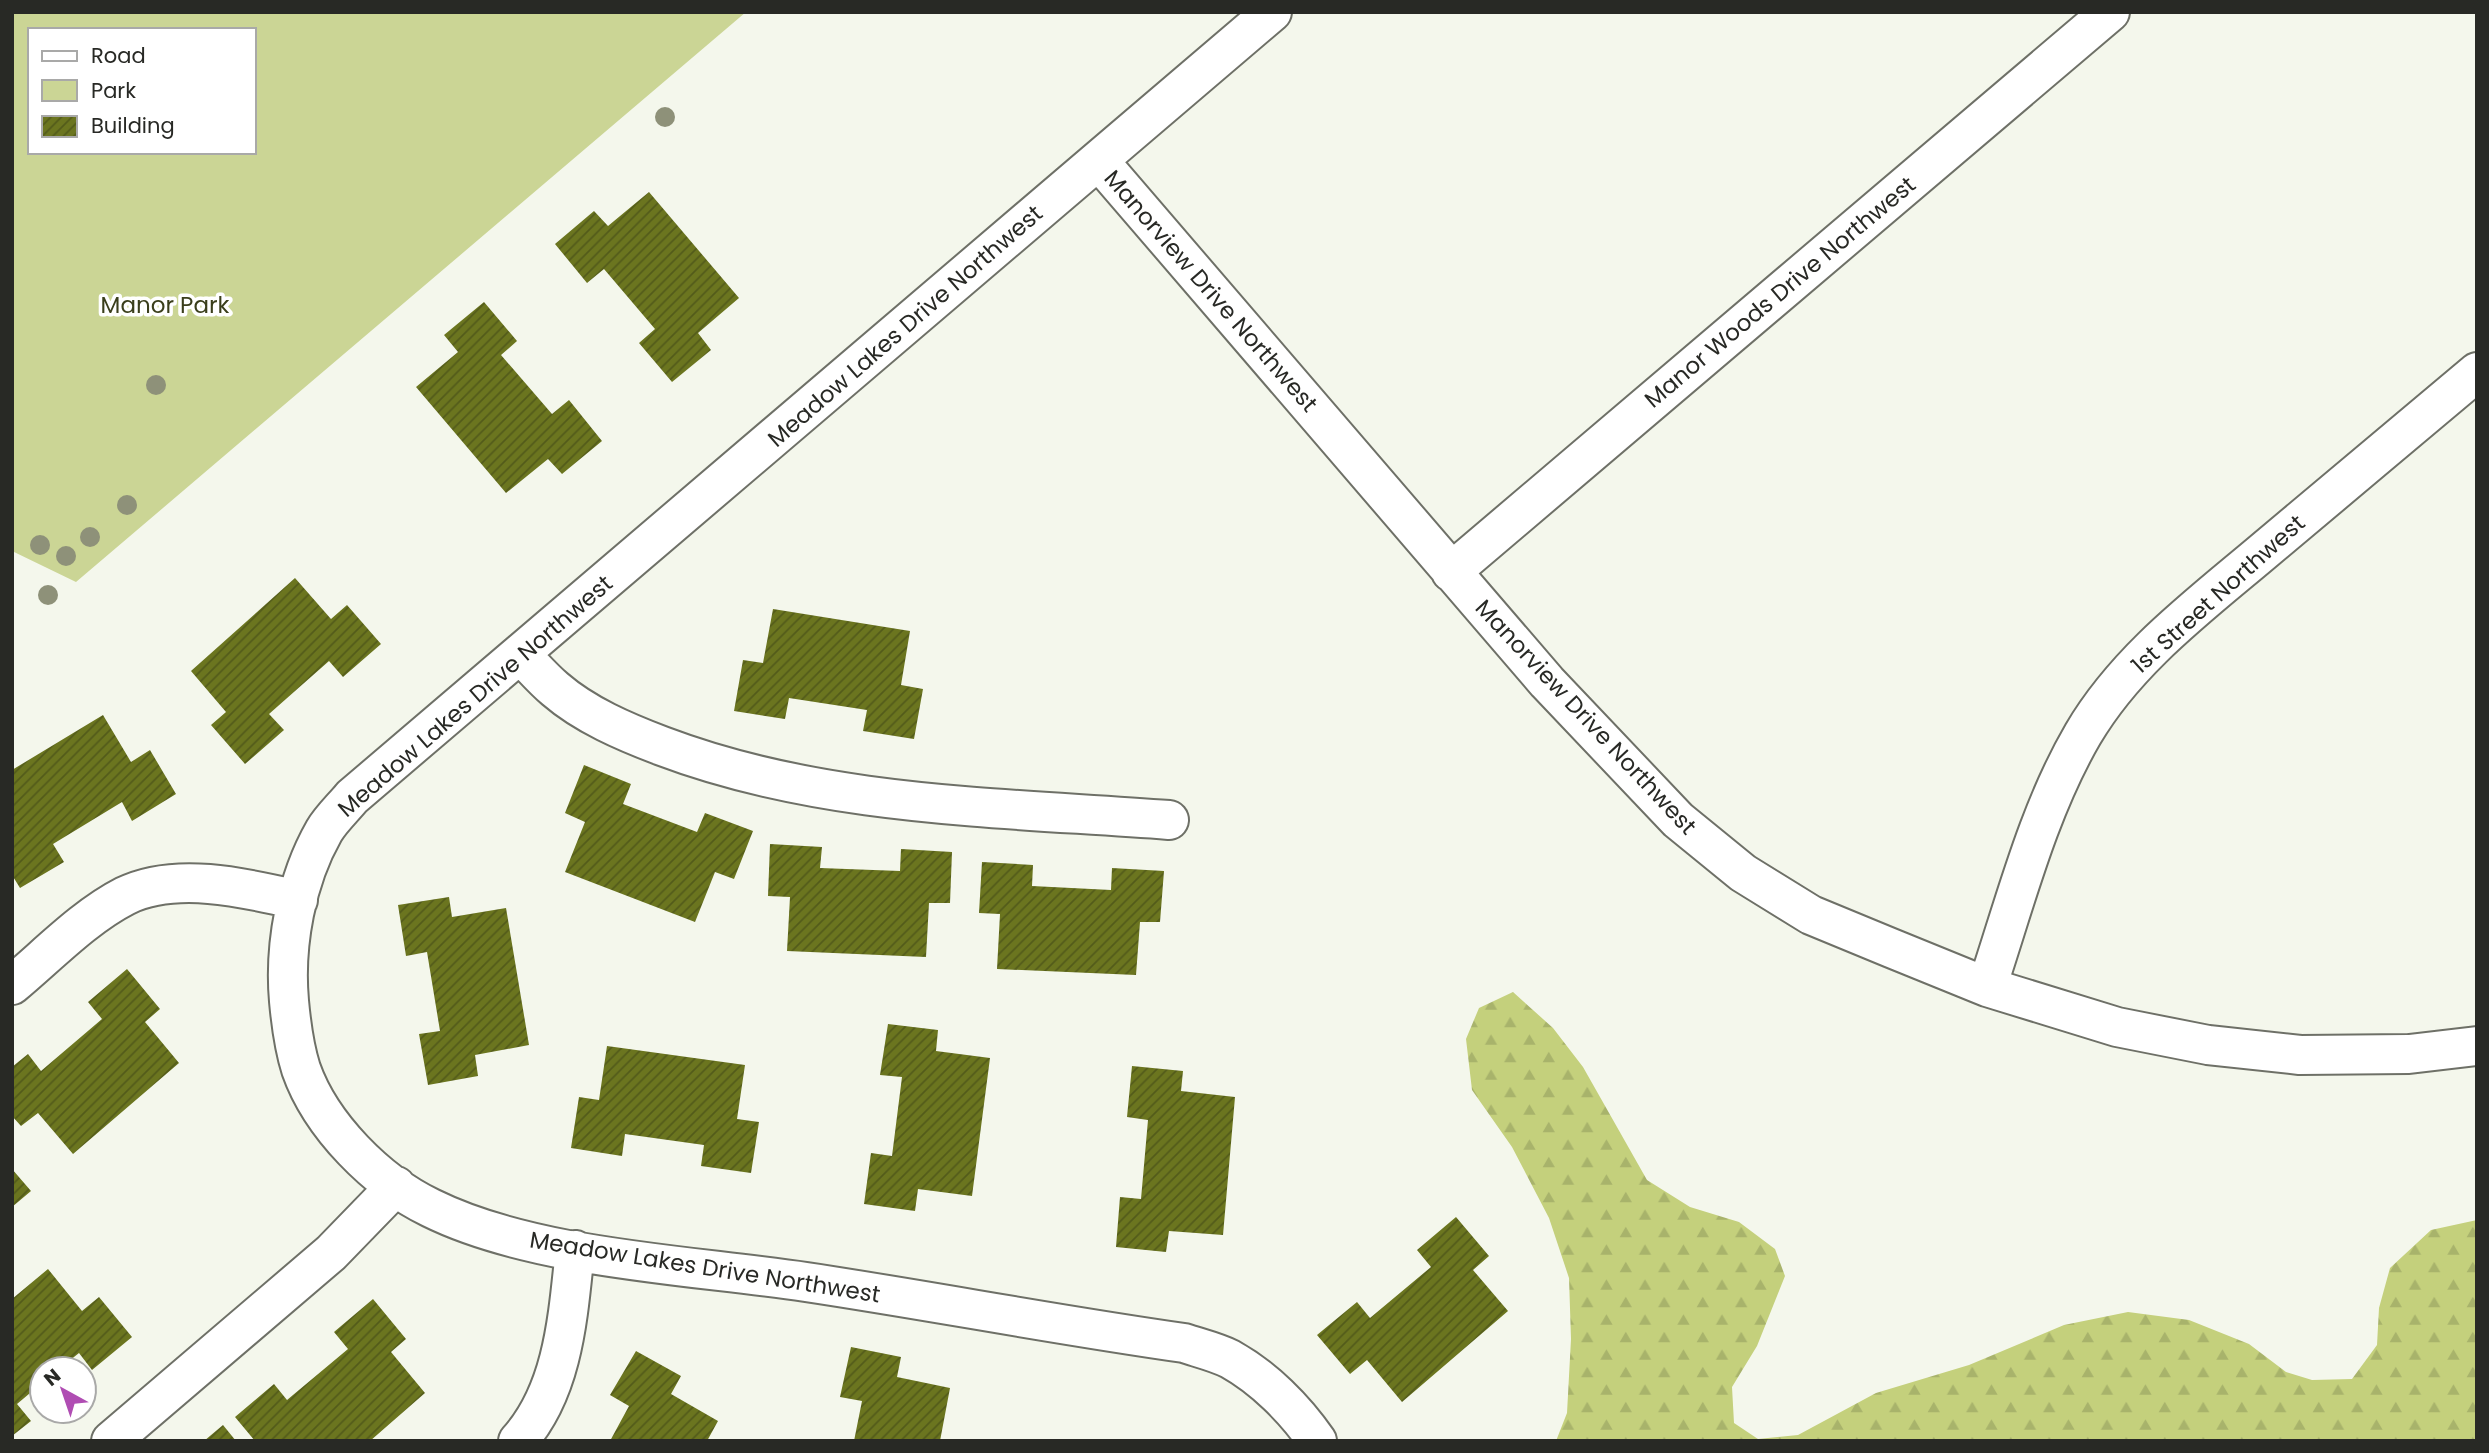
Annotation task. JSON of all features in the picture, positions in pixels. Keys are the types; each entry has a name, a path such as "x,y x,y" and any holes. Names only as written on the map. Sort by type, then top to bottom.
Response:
{"street":[{"name":"Meadow Lakes Drive Northwest","path":"1272,12 352,797 325,828 310,860 289,947 288,983 292,1029 302,1069 318,1104 342,1137 396,1186 430,1208 460,1220 575,1250 806,1282 1184,1343 1230,1359 1268,1386 1302,1420 1317,1441"},
{"name":"Manor Woods Drive Northwest","path":"1451,572 2110,12"},
{"name":"Manorview Drive Northwest","path":"1099,161 1547,682 1678,820 1742,873 1811,915 1987,987 2117,1027 2208,1045 2300,1055 2409,1054 2477,1046"},
{"name":"1st Street Northwest","path":"1987,987 2035,841 2056,792 2083,734 2120,682 2169,632 2477,372"},
{"path":"521,655 556,690 593,714 638,737 745,774 829,791 1169,821"},
{"path":"12,985 82,926 126,896 169,883 253,889 299,900"},
{"path":"111,1441 331,1253 396,1186"},
{"path":"518,1441 543,1406 555,1376 569,1306 575,1250"}],"green space":[{"name":"Manor Park","path":"12,12 746,12 76,582 12,551"},
{"path":"1513,992 1553,1028 1583,1067 1647,1180 1690,1207 1739,1222 1775,1249 1785,1276 1757,1346 1732,1387 1734,1423 1758,1439 1798,1435 1876,1393 1969,1365 2064,1325 2128,1312 2189,1320 2249,1344 2286,1372 2312,1380 2352,1379 2377,1345 2379,1308 2390,1268 2431,1230 2477,1220 2477,1441 1556,1441 1567,1413 1571,1339 1569,1278 1549,1218 1512,1147 1472,1090 1466,1039 1479,1008"}],"building":[{"path":"649,192 739,298 698,333 711,350 672,382 639,343 655,329 604,269 587,283 555,244 594,211 608,226"},
{"path":"484,302 517,341 501,355 552,414 569,400 602,441 562,474 548,459 506,493 416,387 458,352 444,335"},
{"path":"295,578 331,619 347,605 381,644 343,677 329,661 269,714 284,730 245,764 211,725 226,712 191,671"},
{"path":"773,609 910,631 901,685 923,689 914,739 863,731 867,710 789,698 785,719 734,711 743,660 763,663"},
{"path":"103,715 131,762 150,750 176,794 132,821 122,802 53,844 64,862 20,888 12,875 12,770"},
{"path":"584,765 631,784 623,804 697,832 705,813 753,831 734,879 715,872 695,922 565,872 585,822 565,813"},
{"path":"770,844 822,847 820,868 900,871 901,849 952,852 950,903 929,903 926,957 787,951 790,897 768,896"},
{"path":"982,862 1033,865 1032,886 1111,890 1112,868 1164,871 1160,922 1140,922 1136,975 997,969 1000,914 979,913"},
{"path":"449,897 452,917 506,908 529,1045 475,1055 478,1076 428,1085 419,1034 440,1031 427,952 406,956 398,905"},
{"path":"127,969 160,1009 145,1022 179,1063 73,1154 38,1113 21,1126 12,1116 12,1067 28,1054 41,1071 102,1019 88,1002"},
{"path":"888,1024 938,1030 936,1051 990,1058 972,1196 918,1189 915,1211 864,1204 871,1153 892,1156 902,1077 880,1075"},
{"path":"607,1046 745,1065 737,1119 759,1122 751,1173 701,1166 704,1145 625,1134 622,1156 571,1148 579,1097 599,1100"},
{"path":"1132,1066 1183,1071 1181,1091 1235,1097 1223,1235 1169,1231 1166,1252 1116,1247 1120,1197 1141,1199 1148,1120 1127,1117"},
{"path":"12,1169 31,1191 12,1207"},
{"path":"1456,1217 1489,1256 1473,1270 1508,1311 1402,1402 1367,1360 1350,1374 1317,1335 1357,1302 1370,1318 1431,1267 1417,1250"},
{"path":"48,1269 82,1311 99,1297 132,1337 98,1365 98,1355 28,1355 28,1395 17,1404 28,1417 28,1423 12,1436 12,1299"},
{"path":"373,1299 406,1339 391,1352 425,1393 370,1441 255,1441 235,1417 274,1384 287,1400 348,1349 334,1332"},
{"path":"851,1347 901,1357 897,1377 950,1388 940,1441 854,1441 862,1401 840,1397"},
{"path":"636,1351 681,1376 671,1394 718,1421 707,1441 610,1441 629,1406 610,1395"},
{"path":"223,1425 236,1441 204,1441"}]}
